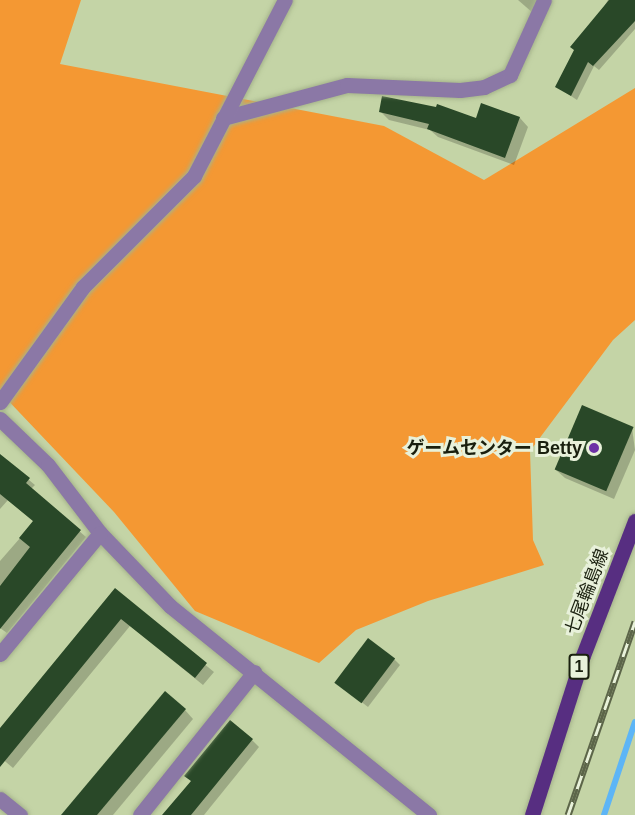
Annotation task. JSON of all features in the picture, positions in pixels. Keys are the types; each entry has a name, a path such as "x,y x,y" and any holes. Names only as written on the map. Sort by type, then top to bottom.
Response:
{"main road":[{"name":"七尾輪島線","path":"532,815 582,658 635,521"}],"street":[{"path":"0,402 83,287 194,176 285,0"},
{"path":"223,118 347,85 460,90 484,87 510,75 544,0"},
{"path":"0,419 48,465 100,533 170,606 429,815"},
{"path":"0,654 100,533"},
{"path":"140,815 254,672"},
{"path":"0,799 20,815"}],"shaded area":[{"path":"0,0 81,0 60,64 384,126 484,180 635,88 635,320 613,340 530,451 533,540 544,565 428,601 356,630 319,663 195,611 114,512 0,392"}],"building":[{"path":"609,0 635,0 635,21 593,66 588,62 571,96 555,87 574,50 570,47"},
{"path":"382,96 436,107 437,104 476,118 481,103 520,117 505,158 427,129 429,124 379,112"},
{"name":"ゲームセンター Betty","path":"582,405 634,427 606,491 555,469"},
{"path":"0,454 30,478 26,483 81,530 0,629 0,586 30,547 19,538 33,521 0,494"},
{"path":"115,588 207,663 195,678 121,619 0,767 0,728"},
{"path":"368,638 395,658 361,703 334,683"},
{"path":"165,691 186,709 97,815 61,815"},
{"path":"230,720 253,739 191,815 162,815 191,781 184,776"}],"waterway":[{"path":"604,815 635,722"}],"railway":[{"path":"568,815 635,621"}],"place":[{"name":"ゲームセンター Betty","path":"594,448"}]}
